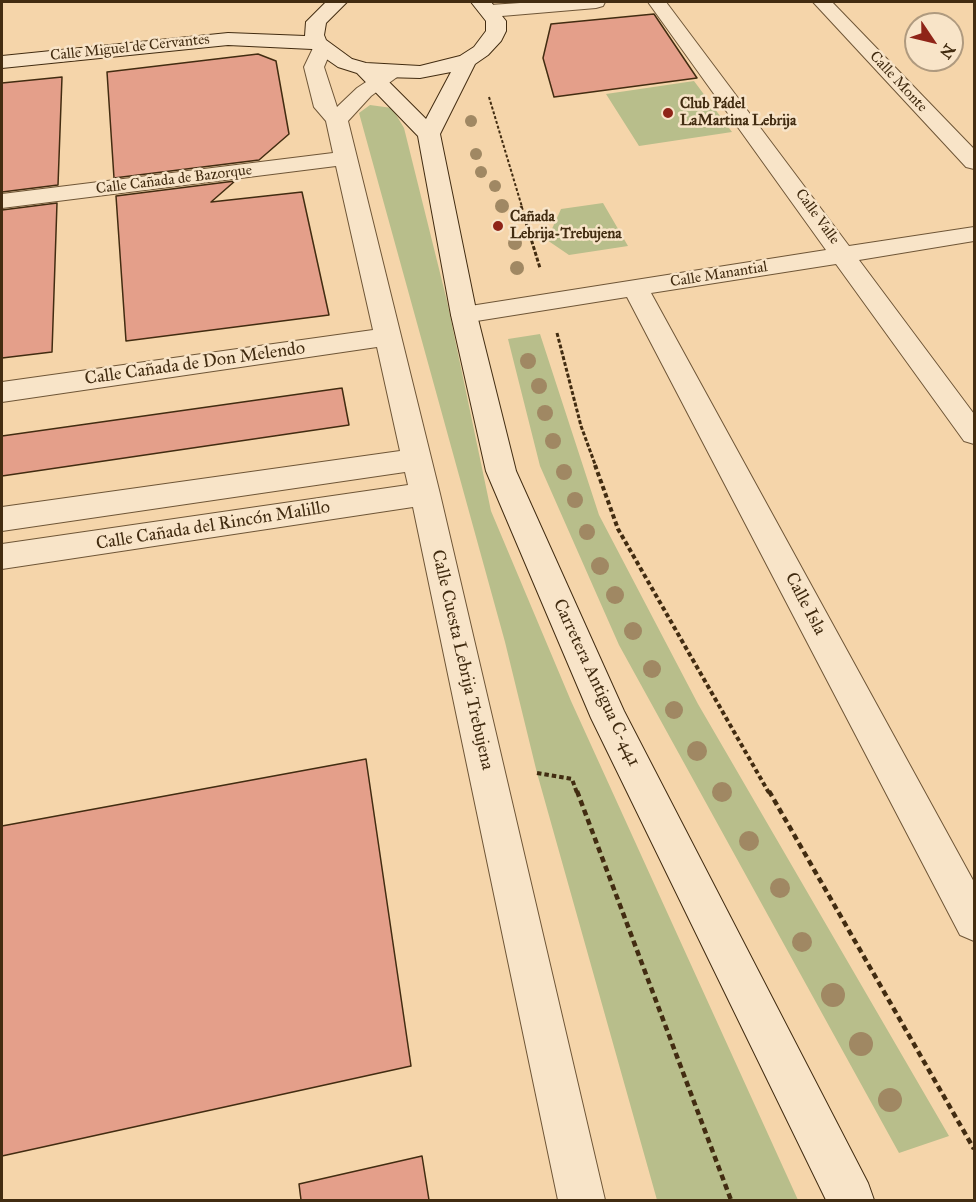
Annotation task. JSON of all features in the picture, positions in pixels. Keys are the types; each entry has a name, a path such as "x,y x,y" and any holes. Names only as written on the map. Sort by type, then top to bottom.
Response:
{"street":[{"path":"485,6 596,2"},
{"name":"Calle Valle","path":"657,2 975,434"},
{"name":"Calle Monte","path":"822,2 975,162"},
{"name":"Calle Miguel de Cervantes","path":"228,39 333,5"},
{"name":"Calle Cuesta Lebrija Trebujena","path":"333,5 316,22 314,35 319,46 314,67 325,107 337,120 425,494 582,1200"},
{"path":"319,46 345,63 378,74 437,69 467,60 482,51 491,41 496,31 496,21 485,6"},
{"name":"Calle Miguel de Cervantes","path":"2,62 228,39 319,46"},
{"name":"Calle Miguel de Cervantes","path":"2,53 33,58"},
{"path":"378,74 429,134 467,60"},
{"path":"337,120 378,74"},
{"name":"Carretera Antigua C-441","path":"429,134 464,315 501,471 609,718 851,1200"},
{"name":"Calle Cañada de Bazorque","path":"2,201 346,159"},
{"name":"Calle Manantial","path":"464,315 975,234"},
{"name":"Calle Isla","path":"635,288 975,921"},
{"name":"Calle Cañada de Don Melendo","path":"2,392 388,337"},
{"name":"Calle Cañada del Rincón Malillo","path":"2,519 417,459"},
{"name":"Calle Cañada del Rincón Malillo","path":"2,557 425,494"}],"path":[{"path":"488,91 582,426 618,529 975,1149"},
{"path":"537,774 572,779 731,1200"}],"green space":[{"name":"Club Pádel LaMartina Lebrija","path":"694,81 732,132 639,146 606,94"},
{"path":"370,105 392,108 404,128 447,301 491,511 571,701 798,1200 657,1200 537,773 505,642 359,113"},
{"path":"603,203 628,246 569,255 547,240 561,209"},
{"path":"540,334 599,515 698,704 949,1136 899,1153 619,645 540,466 508,339"}],"building":[{"path":"654,14 697,78 554,97 543,58 551,24"},
{"path":"258,54 276,61 289,134 259,160 114,178 107,72"},
{"path":"62,77 58,185 2,192 2,83"},
{"path":"235,181 211,202 302,192 329,315 126,341 116,196"},
{"path":"57,203 52,352 2,358 2,210"},
{"path":"342,388 349,425 2,476 2,436"},
{"path":"366,759 411,1066 2,1156 2,826"},
{"path":"422,1156 429,1200 301,1200 299,1184"}],"place":[{"name":"Club Pádel LaMartina Lebrija","path":"668,113"},
{"name":"Cañada Lebrija-Trebujena","path":"498,226"}]}
